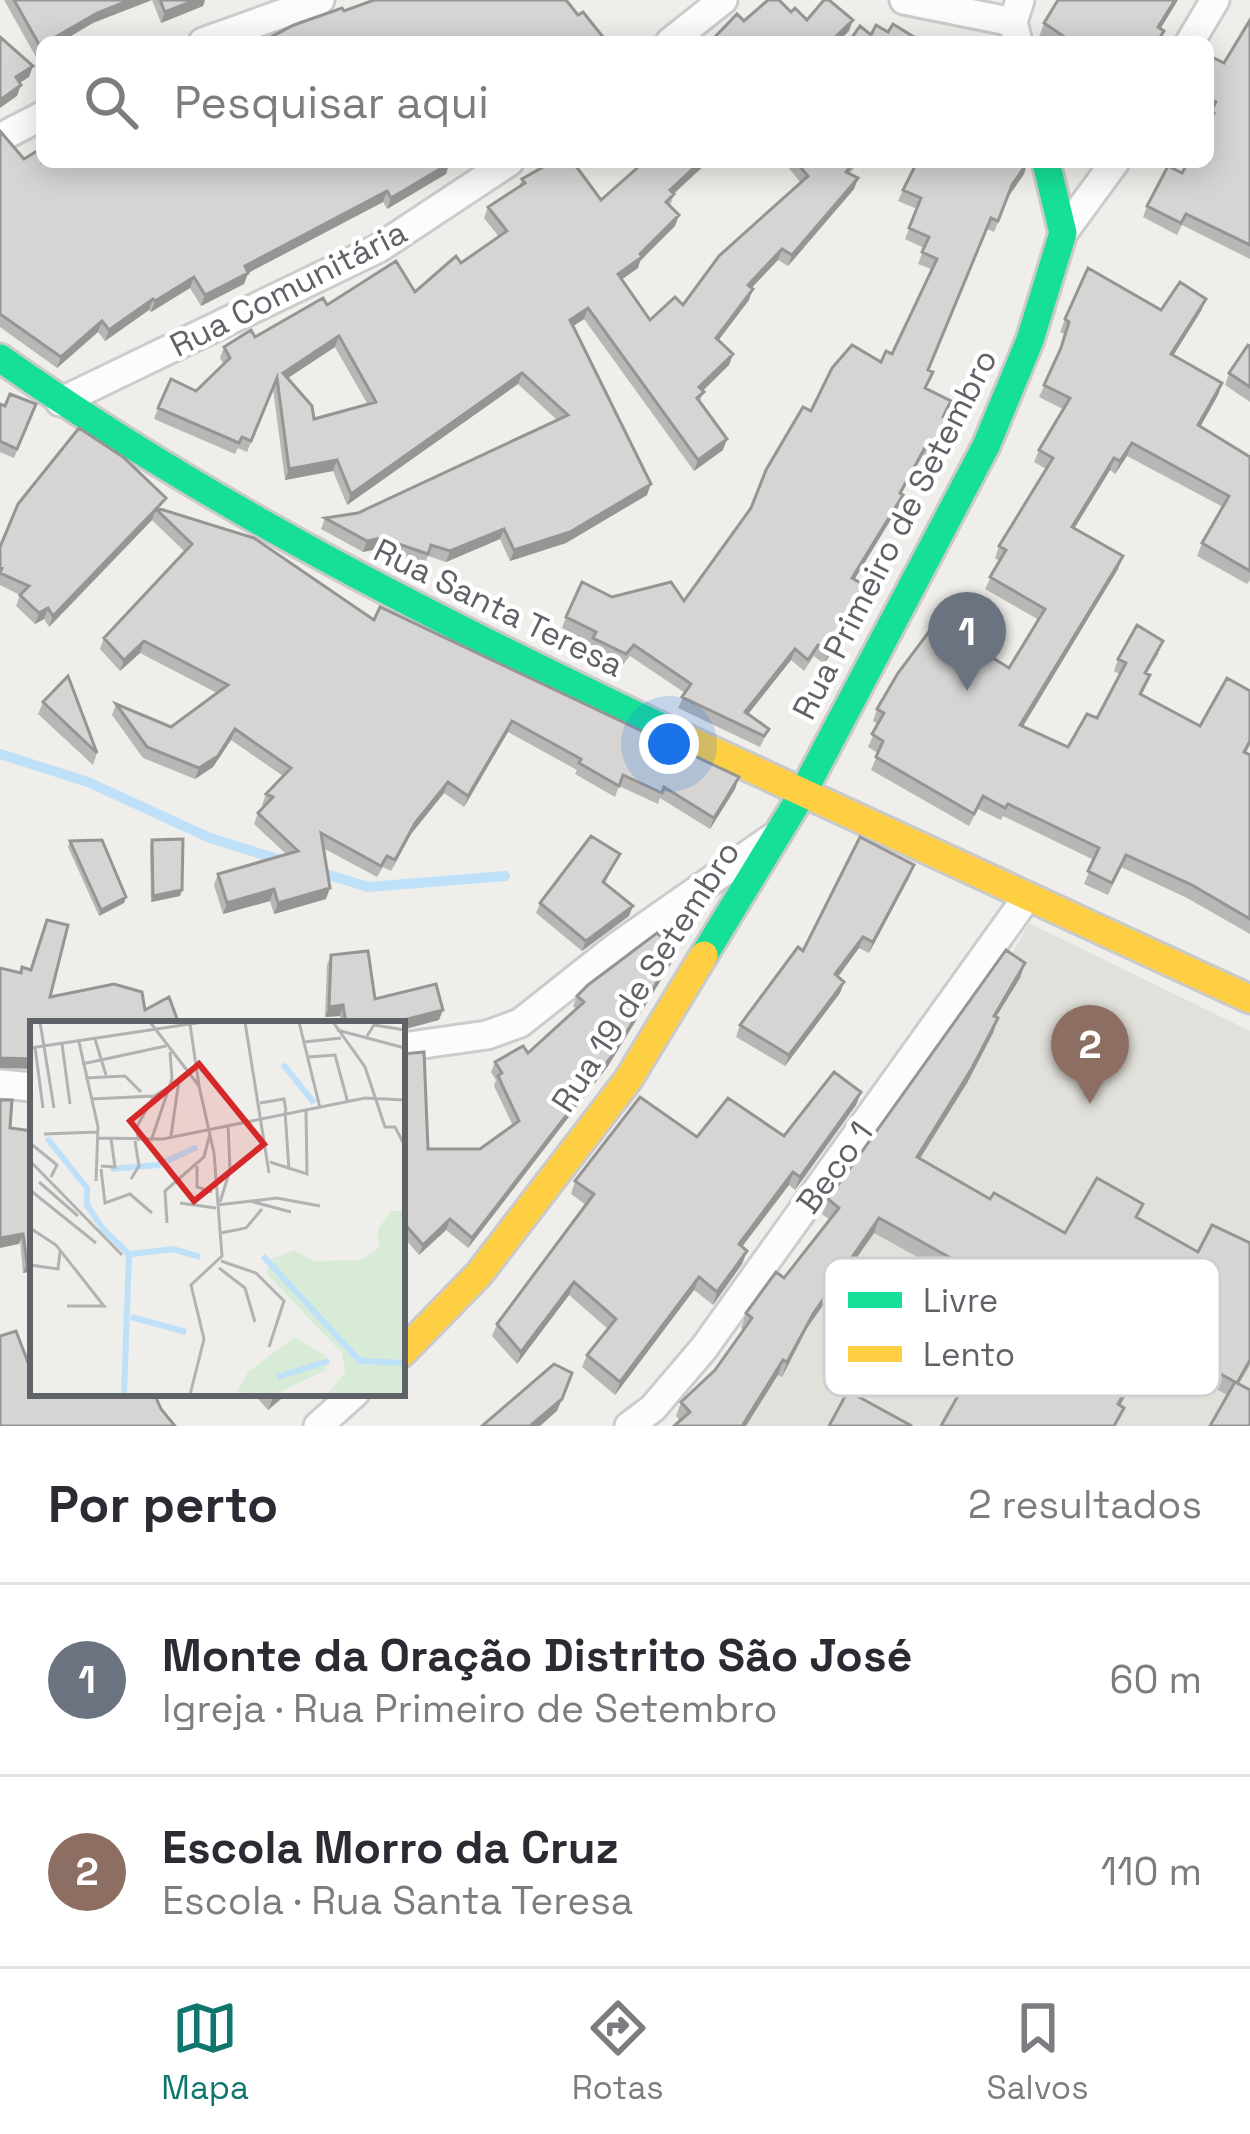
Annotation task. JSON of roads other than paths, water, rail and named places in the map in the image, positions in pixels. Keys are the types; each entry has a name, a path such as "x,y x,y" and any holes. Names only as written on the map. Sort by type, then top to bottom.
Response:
{"street":[{"path":"220,36 320,0"},
{"path":"678,36 723,0"},
{"path":"904,0 1017,22"},
{"path":"1194,36 1215,0"},
{"path":"9,134 36,119"},
{"name":"Rua Comunitária","path":"60,402 379,248 499,168"},
{"path":"1047,168 1063,233"},
{"path":"1063,233 1111,168"},
{"name":"Rua Primeiro de Setembro","path":"802,796 986,446 1030,340 1063,233"},
{"name":"Rua Santa Teresa","path":"0,358 60,402 198,488 375,588 802,796 1250,1000"},
{"name":"Rua 19 de Setembro","path":"405,1350 479,1274 628,1080 802,796"},
{"path":"405,1047 468,1039 520,1023 616,947 778,834"},
{"name":"Beco 1","path":"629,1426 653,1408 704,1348 1027,897"},
{"path":"0,1084 30,1087"},
{"path":"318,1426 353,1396"}],"waterway":[{"path":"0,754 88,782 210,838 284,861"},
{"path":"319,872 368,887 505,876"}],"place":[{"name":"Monte da Oração Distrito São José","path":"967,691"},
{"name":"Escola Morro da Cruz","path":"1090,1104"}]}
